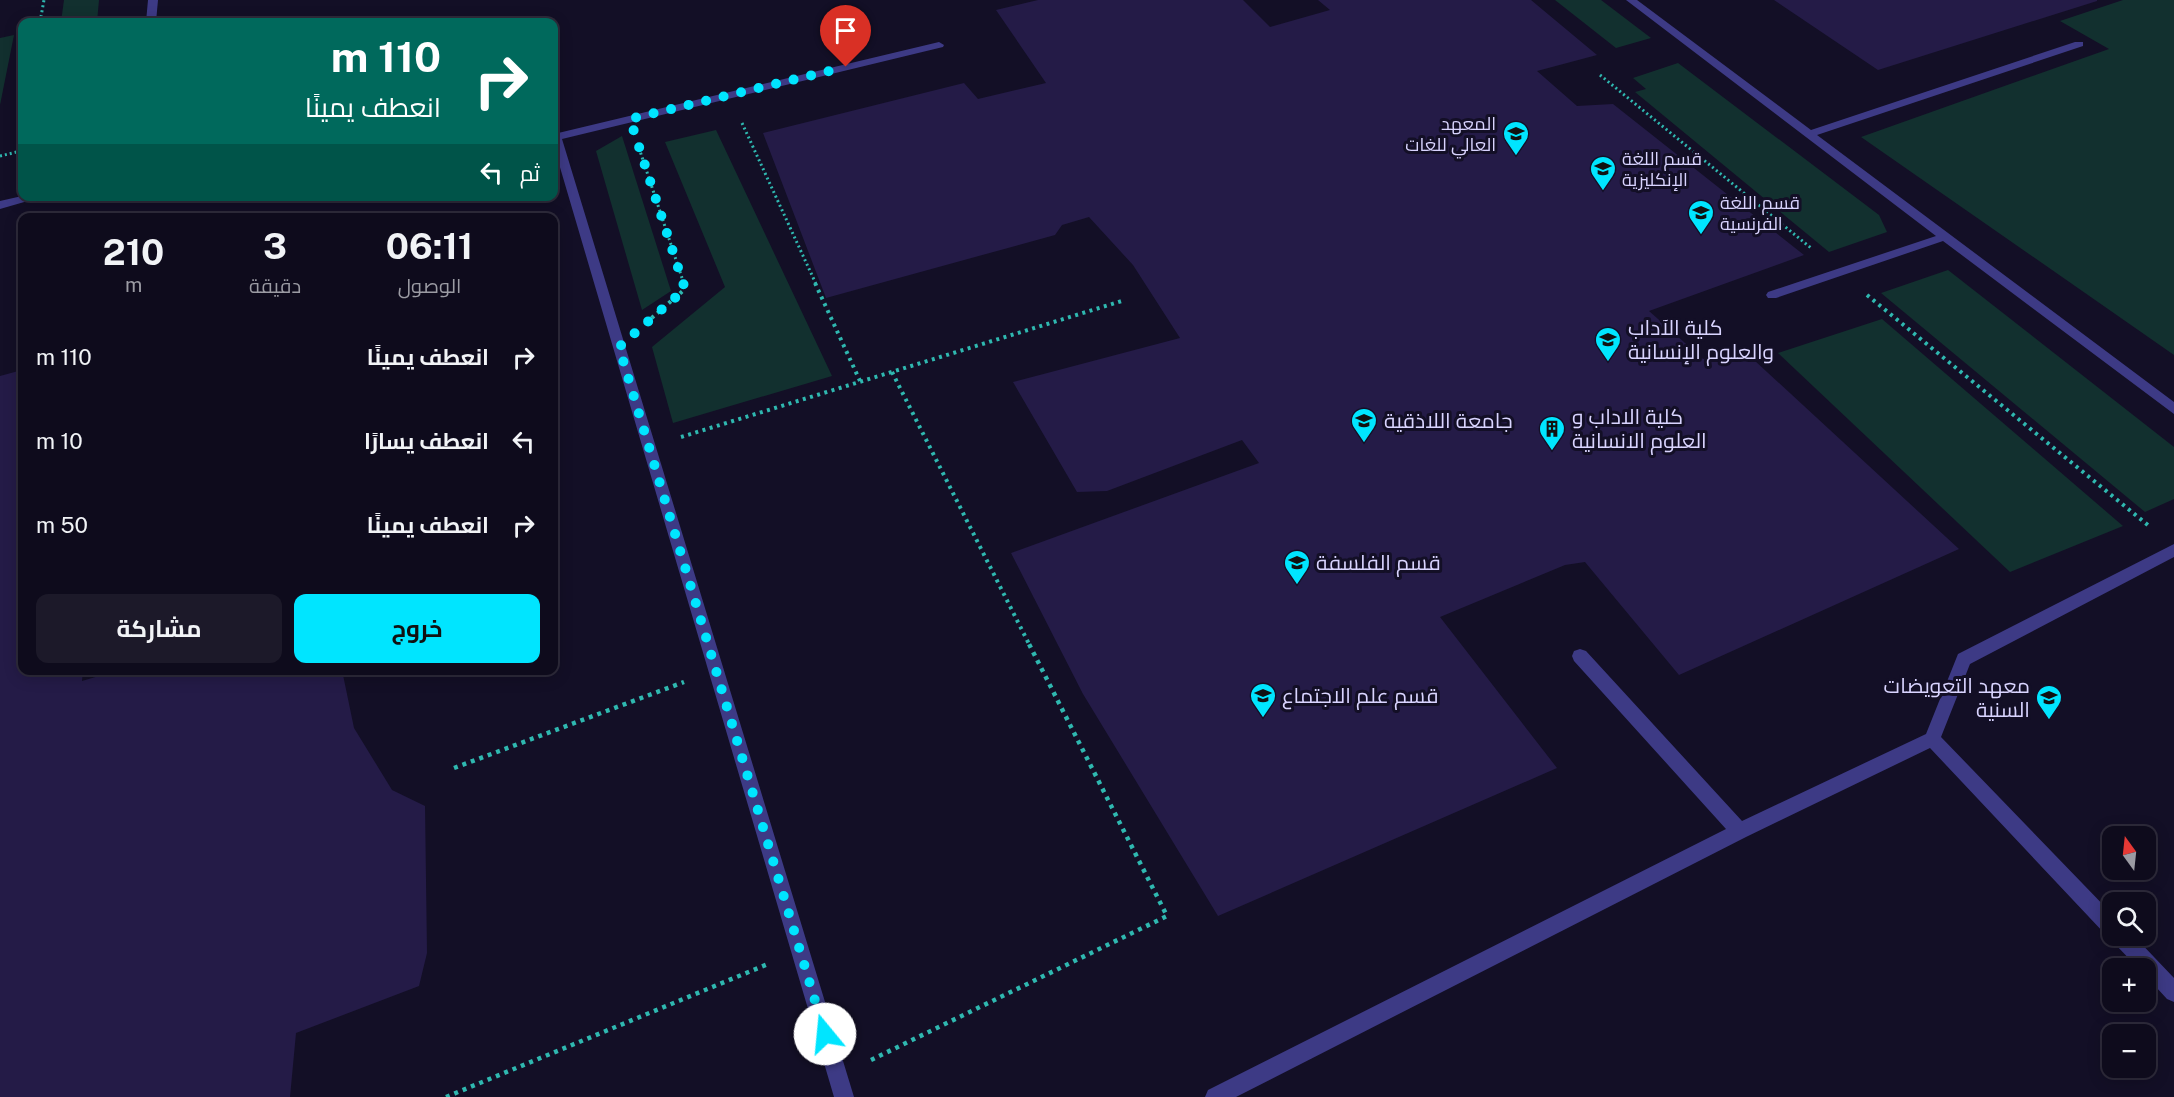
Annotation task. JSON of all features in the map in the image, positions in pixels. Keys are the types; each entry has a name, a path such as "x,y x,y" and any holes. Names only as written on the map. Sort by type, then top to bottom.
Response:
{"lane":[{"path":"151,18 153,0"},
{"path":"1630,0 2174,410"},
{"path":"558,136 939,45"},
{"path":"1809,134 2079,45"},
{"path":"558,147 844,1097"},
{"path":"0,205 18,201"},
{"path":"1772,295 1944,237"},
{"path":"1215,1097 1740,831 1932,739 1964,659 2174,550"},
{"path":"1580,656 1740,831"},
{"path":"1932,739 2102,917"},
{"path":"2130,946 2174,992"}],"path":[{"path":"41,18 44,0"},
{"path":"1600,75 2156,532"},
{"path":"730,95 860,381"},
{"path":"619,347 685,289 630,119"},
{"path":"0,156 18,152"},
{"path":"648,447 1125,300"},
{"path":"837,1076 1167,916 892,372"},
{"path":"453,768 716,671"},
{"path":"446,1097 800,951"}],"green space":[{"path":"64,0 99,0 97,18 62,18"},
{"path":"1555,0 1601,0 1651,38 1616,48"},
{"path":"2123,0 2174,0 2174,355 1861,137 2109,49 2060,21"},
{"path":"14,35 0,105 0,38"},
{"path":"1678,63 1879,215 1887,232 1829,252 1635,92 1646,89 1633,78"},
{"path":"716,130 832,376 673,423 652,347 725,287 665,142"},
{"path":"622,136 671,291 642,310 596,151"},
{"path":"1948,270 2174,447 2174,499 2145,512 1881,293"},
{"path":"1882,319 2123,526 2010,572 1778,353"}],"building":[{"name":"كلية الاداب و العلوم الانسانية","path":"1038,0 1243,0 1270,27 1330,10 1318,0 1531,0 1597,55 1537,71 1577,106 1613,104 1804,255 1649,311 1703,359 1741,348 1959,549 1679,675 1585,562 1565,565 1440,617 1557,768 1218,916 1083,694 1011,553 1259,463 1242,440 1107,491 1077,492 1013,382 1180,338 1133,265 1089,217 1062,225 1055,235 826,298 763,133 964,83 978,99 1046,83 996,10"},
{"path":"1774,0 2097,0 2097,1 1878,70"},
{"path":"18,371 18,675 83,675 82,681 102,675 343,675 354,728 392,790 425,806 427,953 419,986 296,1033 290,1097 0,1097 0,376"}],"place":[{"name":"المعهد العالي للغات","path":"1516,157"},
{"name":"قسم اللغة الإنكليزية","path":"1603,192"},
{"name":"قسم اللغة الفرنسية","path":"1701,236"},
{"name":"كلية الآداب والعلوم الإنسانية","path":"1608,363"},
{"name":"جامعة اللاذقية","path":"1364,444"},
{"name":"كلية الاداب و العلوم الانسانية","path":"1552,452"},
{"name":"قسم الفلسفة","path":"1297,586"},
{"name":"قسم علم الاجتماع","path":"1263,719"},
{"name":"معهد التعويضات السنية","path":"2049,721"}],"route":[{"path":"825,1034 619,347 685,289 630,119 846,67"}]}
